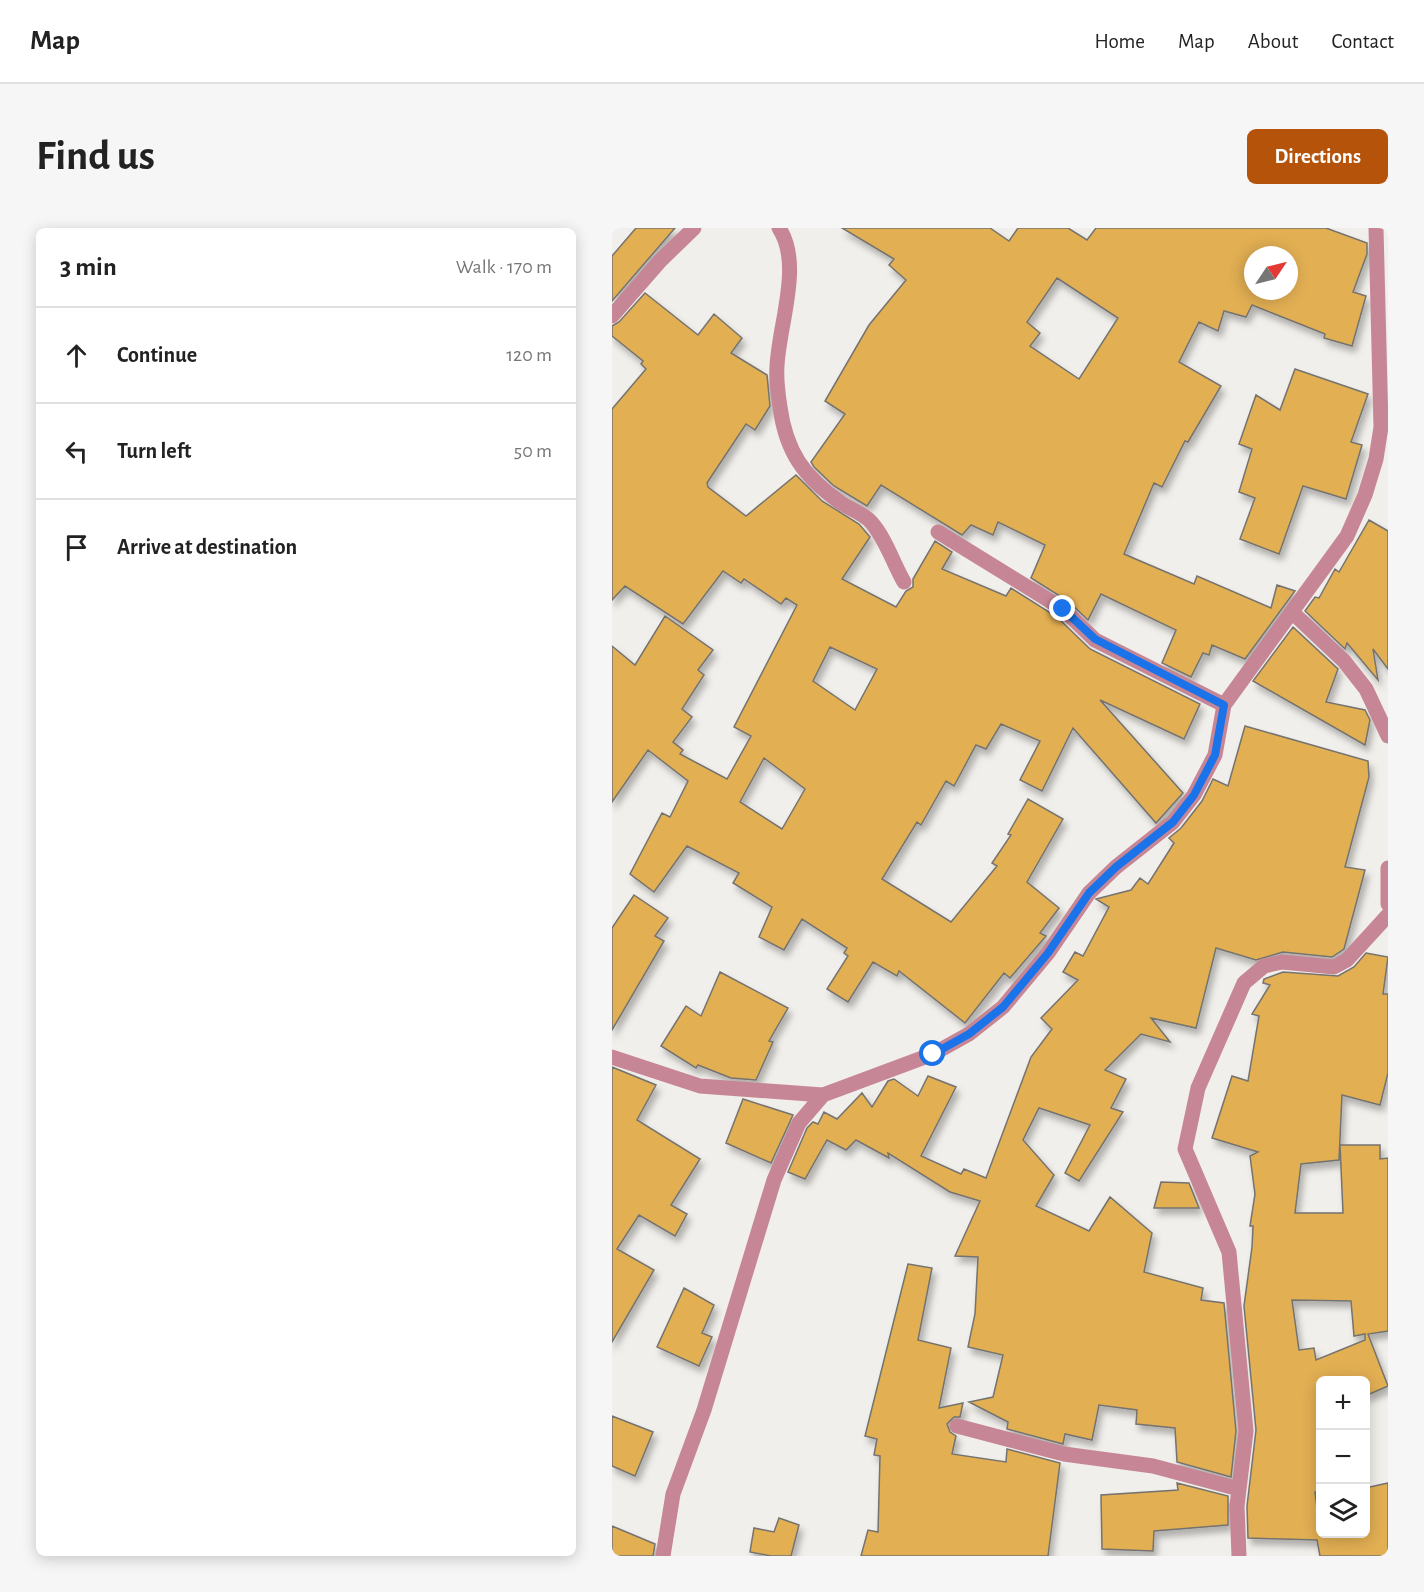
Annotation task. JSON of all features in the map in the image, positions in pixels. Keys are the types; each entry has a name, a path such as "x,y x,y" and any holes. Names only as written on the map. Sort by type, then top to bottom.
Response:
{"street":[{"path":"612,316 660,261 694,228"},
{"path":"779,228 788,242 789,255 787,296 777,367 780,406 789,445 802,470 821,489 870,521 904,582"},
{"path":"612,1057 700,1086 823,1095 933,1054 969,1034 1003,1007 1048,953 1089,893 1116,867 1173,822 1194,795 1215,755 1224,705 1347,536 1365,495 1376,459 1381,427 1376,228"},
{"path":"938,532 1063,609 1095,639 1224,705"},
{"path":"1293,613 1344,661 1366,689 1388,736"},
{"path":"1388,868 1388,904"},
{"path":"1239,1556 1236,1535 1246,1431 1229,1252 1185,1149 1198,1088 1244,983 1264,966 1282,962 1334,967 1347,960 1388,915"},
{"path":"663,1556 673,1494 708,1399 774,1180 799,1123 823,1095"},
{"path":"957,1426 1064,1454 1153,1466 1239,1489"}],"building":[{"path":"636,228 675,228 612,301 612,256"},
{"path":"842,228 990,228 1009,241 1018,228 1068,228 1087,240 1096,228 1326,228 1367,243 1367,254 1353,292 1366,296 1352,346 1324,338 1325,334 1252,305 1246,317 1224,311 1218,331 1199,322 1179,362 1221,386 1188,442 1185,441 1162,487 1154,483 1124,554 1194,584 1197,576 1271,608 1277,585 1295,591 1245,659 1212,645 1209,655 1203,653 1191,677 1162,663 1176,630 1101,594 1088,620 1068,601 1031,578 1045,545 998,522 993,535 971,525 962,535 881,485 867,506 834,486 814,467 811,462 845,414 825,401 869,325 906,280 889,265 894,259","holes":["1057,278 1118,318 1079,379 1030,346 1040,333 1027,322"]},
{"path":"645,293 698,335 714,314 742,338 731,353 767,375 770,406 755,430 746,424 707,483 708,487 746,516 796,475 822,501 859,524 870,537 842,579 896,607 906,591 913,587 913,579 935,541 952,552 942,569 1006,596 1011,588 1057,617 1090,649 1200,704 1184,739 1100,700 1183,793 1156,823 1073,728 1042,791 1020,780 1040,741 1001,724 986,749 976,745 954,786 946,781 921,825 917,822 882,879 951,922 997,866 992,863 1011,835 1008,834 1028,799 1063,819 1027,882 1059,908 1040,933 1046,936 1010,978 1004,973 965,1023 899,971 897,976 873,962 848,1002 827,989 848,956 844,953 847,948 802,919 784,950 759,937 772,907 733,883 739,873 687,846 654,892 630,874 662,813 670,817 688,781 648,750 612,802 612,646 635,665 665,616 713,650 698,670 704,675 682,709 692,717 673,742 683,750 680,754 727,779 751,736 734,727 797,605 786,598 781,604 744,579 741,583 723,571 683,624 625,586 612,600 612,409 646,369 641,364 643,361 612,336 612,326 619,322","holes":["830,647 877,669 855,710 813,681","764,758 805,789 782,829 740,802"]},
{"path":"1295,369 1368,394 1351,442 1362,445 1346,499 1303,486 1279,554 1240,539 1255,498 1239,492 1252,449 1239,444 1256,395 1280,410"},
{"path":"1369,520 1388,531 1388,669 1373,649 1378,680 1347,643 1345,649 1305,611 1315,597 1319,598 1335,569 1339,572"},
{"path":"1293,627 1338,669 1326,702 1365,710 1370,720 1365,745 1253,681"},
{"path":"1245,726 1368,761 1369,777 1345,867 1365,870 1344,949 1332,957 1283,952 1256,960 1216,948 1196,1028 1151,1018 1170,1042 1141,1034 1105,1070 1126,1079 1111,1108 1123,1112 1079,1181 1065,1173 1090,1125 1039,1108 1023,1140 1054,1175 1036,1206 1089,1231 1110,1197 1152,1233 1144,1272 1203,1288 1201,1300 1224,1303 1236,1431 1231,1477 1177,1462 1175,1428 1136,1424 1137,1410 1099,1405 1092,1440 1065,1434 1063,1444 1007,1429 1008,1422 969,1402 993,1397 1003,1355 968,1347 975,1314 978,1257 955,1256 980,1201 950,1192 888,1153 889,1158 856,1140 846,1150 827,1140 805,1179 788,1172 807,1128 813,1122 818,1124 824,1112 837,1119 862,1093 872,1107 888,1081 894,1079 918,1096 928,1076 956,1087 921,1156 961,1174 964,1169 986,1178 1031,1057 1052,1029 1041,1018 1078,980 1063,972 1075,952 1083,956 1109,907 1096,899 1131,890 1140,878 1148,884 1174,843 1169,838 1181,828 1202,801 1213,779 1228,786"},
{"path":"634,895 668,918 655,936 664,941 612,1030 612,928"},
{"path":"1366,953 1388,957 1383,994 1388,994 1388,1073 1380,1105 1342,1095 1339,1160 1301,1164 1295,1213 1343,1213 1340,1145 1380,1145 1380,1159 1388,1158 1388,1331 1368,1334 1388,1386 1370,1394 1370,1376 1316,1376 1316,1538 1370,1538 1370,1487 1388,1483 1388,1556 1320,1556 1317,1540 1248,1538 1247,1506 1256,1430 1244,1306 1252,1247 1253,1226 1250,1226 1255,1194 1250,1156 1258,1152 1212,1138 1232,1076 1248,1081 1259,1016 1252,1014 1270,985 1263,983 1264,979 1283,972 1338,976 1354,967","holes":["1292,1300 1351,1301 1354,1336 1365,1334 1365,1340 1316,1360 1314,1348 1299,1350"]},
{"path":"720,972 788,1008 769,1041 773,1042 756,1080 731,1078 698,1065 696,1068 661,1046 686,1006 701,1016"},
{"path":"612,1067 656,1085 637,1120 700,1159 671,1205 687,1214 675,1236 639,1215 617,1249 654,1270 612,1342"},
{"path":"743,1099 793,1115 771,1163 726,1143"},
{"path":"1161,1182 1189,1183 1199,1208 1154,1208"},
{"path":"908,1264 932,1268 918,1340 951,1348 939,1408 963,1403 960,1417 954,1417 947,1424 950,1432 956,1436 952,1454 1006,1462 1007,1449 1060,1463 1048,1556 861,1556 868,1530 878,1532 880,1456 874,1455 877,1439 865,1436"},
{"path":"684,1288 714,1305 702,1333 712,1337 699,1366 657,1347"},
{"path":"612,1416 653,1432 635,1476 612,1466"},
{"path":"1177,1483 1228,1496 1228,1525 1154,1531 1153,1551 1102,1549 1101,1495 1178,1490"},
{"path":"779,1518 799,1525 791,1556 771,1556 750,1552 754,1528 774,1532"},
{"path":"612,1526 655,1544 653,1556 612,1556"}],"route":[{"path":"933,1054 969,1034 1003,1007 1048,953 1089,893 1116,867 1173,822 1194,795 1215,755 1224,705 1095,639 1063,609"}]}
